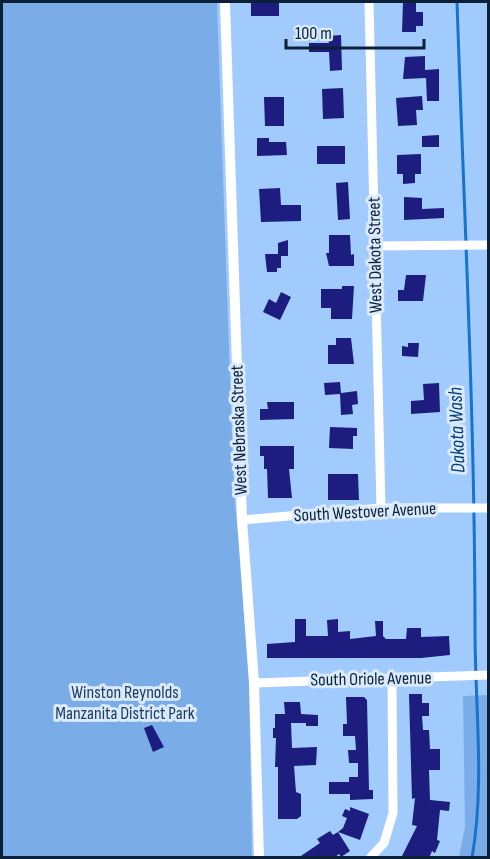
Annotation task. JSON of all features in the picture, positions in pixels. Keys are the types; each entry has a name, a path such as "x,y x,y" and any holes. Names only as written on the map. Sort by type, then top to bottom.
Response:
{"street":[{"name":"West Nebraska Street","path":"225,2 242,520 254,683 259,858"},
{"name":"West Dakota Street","path":"369,2 381,508"},
{"path":"375,246 489,245"},
{"name":"South Westover Avenue","path":"242,520 381,508 489,508"},
{"name":"South Oriole Avenue","path":"254,683 489,675"},
{"path":"370,858 384,843 393,813 392,678"}],"green space":[{"name":"Winston Reynolds Manzanita District Park","path":"2,2 217,2 234,495 243,579 249,681 252,857 2,857"},
{"path":"488,695 488,857 459,857 465,827 463,696"}],"building":[{"path":"251,2 279,2 279,16 251,16"},
{"path":"403,2 416,2 416,12 423,12 423,26 416,26 416,32 402,32"},
{"path":"341,35 342,70 330,71 329,52 309,52 309,43 329,43 328,36"},
{"path":"425,56 425,70 439,69 439,101 427,101 426,78 403,79 405,57"},
{"path":"343,88 344,118 323,119 322,89"},
{"path":"422,96 423,110 416,110 417,125 398,126 396,98"},
{"path":"264,97 284,97 284,126 265,126"},
{"path":"439,135 439,147 422,147 422,136"},
{"path":"257,138 269,138 269,142 286,142 287,155 257,156"},
{"path":"317,146 345,146 345,164 317,164"},
{"path":"421,154 421,174 415,174 415,183 403,184 403,174 397,174 397,155"},
{"path":"348,182 350,219 338,220 336,183"},
{"path":"280,188 281,205 301,205 301,221 261,222 259,189"},
{"path":"404,197 422,198 422,209 444,208 444,218 404,220"},
{"path":"329,235 350,235 354,266 329,266 326,253 329,253"},
{"path":"288,240 288,256 281,256 281,268 277,268 277,272 267,272 265,254 278,254 278,243"},
{"path":"406,275 426,275 423,301 398,301 398,290 404,290"},
{"path":"342,286 354,286 352,319 331,319 331,308 321,308 321,289 342,289"},
{"path":"281,292 291,297 280,320 263,312 269,299 276,303"},
{"path":"336,338 351,338 354,364 328,364 328,345 336,345"},
{"path":"408,343 419,343 418,357 402,356 402,346 408,347"},
{"path":"340,382 341,393 357,391 358,404 352,405 353,414 341,415 340,394 325,395 324,383"},
{"path":"439,383 440,412 411,414 411,401 424,400 423,384"},
{"path":"267,402 294,402 294,419 260,420 260,409 268,409"},
{"path":"330,427 357,428 357,436 353,436 353,449 329,448"},
{"path":"260,446 294,446 294,469 289,469 292,498 268,498 267,469 264,469 264,456 260,456"},
{"path":"328,474 358,474 359,500 328,500"},
{"path":"295,619 306,619 306,636 328,636 327,620 338,619 338,632 350,631 350,639 376,636 375,621 383,621 383,636 386,639 406,639 407,628 421,628 421,637 449,636 450,655 421,658 267,658 267,644 295,642"},
{"path":"409,694 422,694 422,703 429,703 429,716 422,716 423,730 429,730 430,749 440,749 440,770 429,770 430,800 450,802 449,811 440,810 437,840 440,841 435,853 432,851 429,858 401,858 417,826 412,825 415,798 412,799"},
{"path":"346,697 364,697 367,700 369,790 373,790 373,799 350,800 350,794 329,794 329,782 349,782 349,777 358,777 358,763 349,763 348,750 356,750 355,736 343,736 343,724 347,724"},
{"path":"284,702 300,702 301,714 318,715 318,726 291,723 292,748 317,747 316,765 294,766 296,792 301,794 301,816 297,819 278,819 278,767 275,767 276,738 273,738 273,728 275,728 275,714 285,714"},
{"path":"152,725 164,747 153,752 144,728"},
{"path":"350,807 369,814 360,840 338,832 343,828 347,818 342,816 345,809 350,811"},
{"path":"330,831 333,835 338,832 350,851 341,857 339,854 334,858 298,858 320,843 317,839"}],"waterway":[{"name":"Dakota Wash","path":"457,2 471,395 479,773 472,858"}]}
